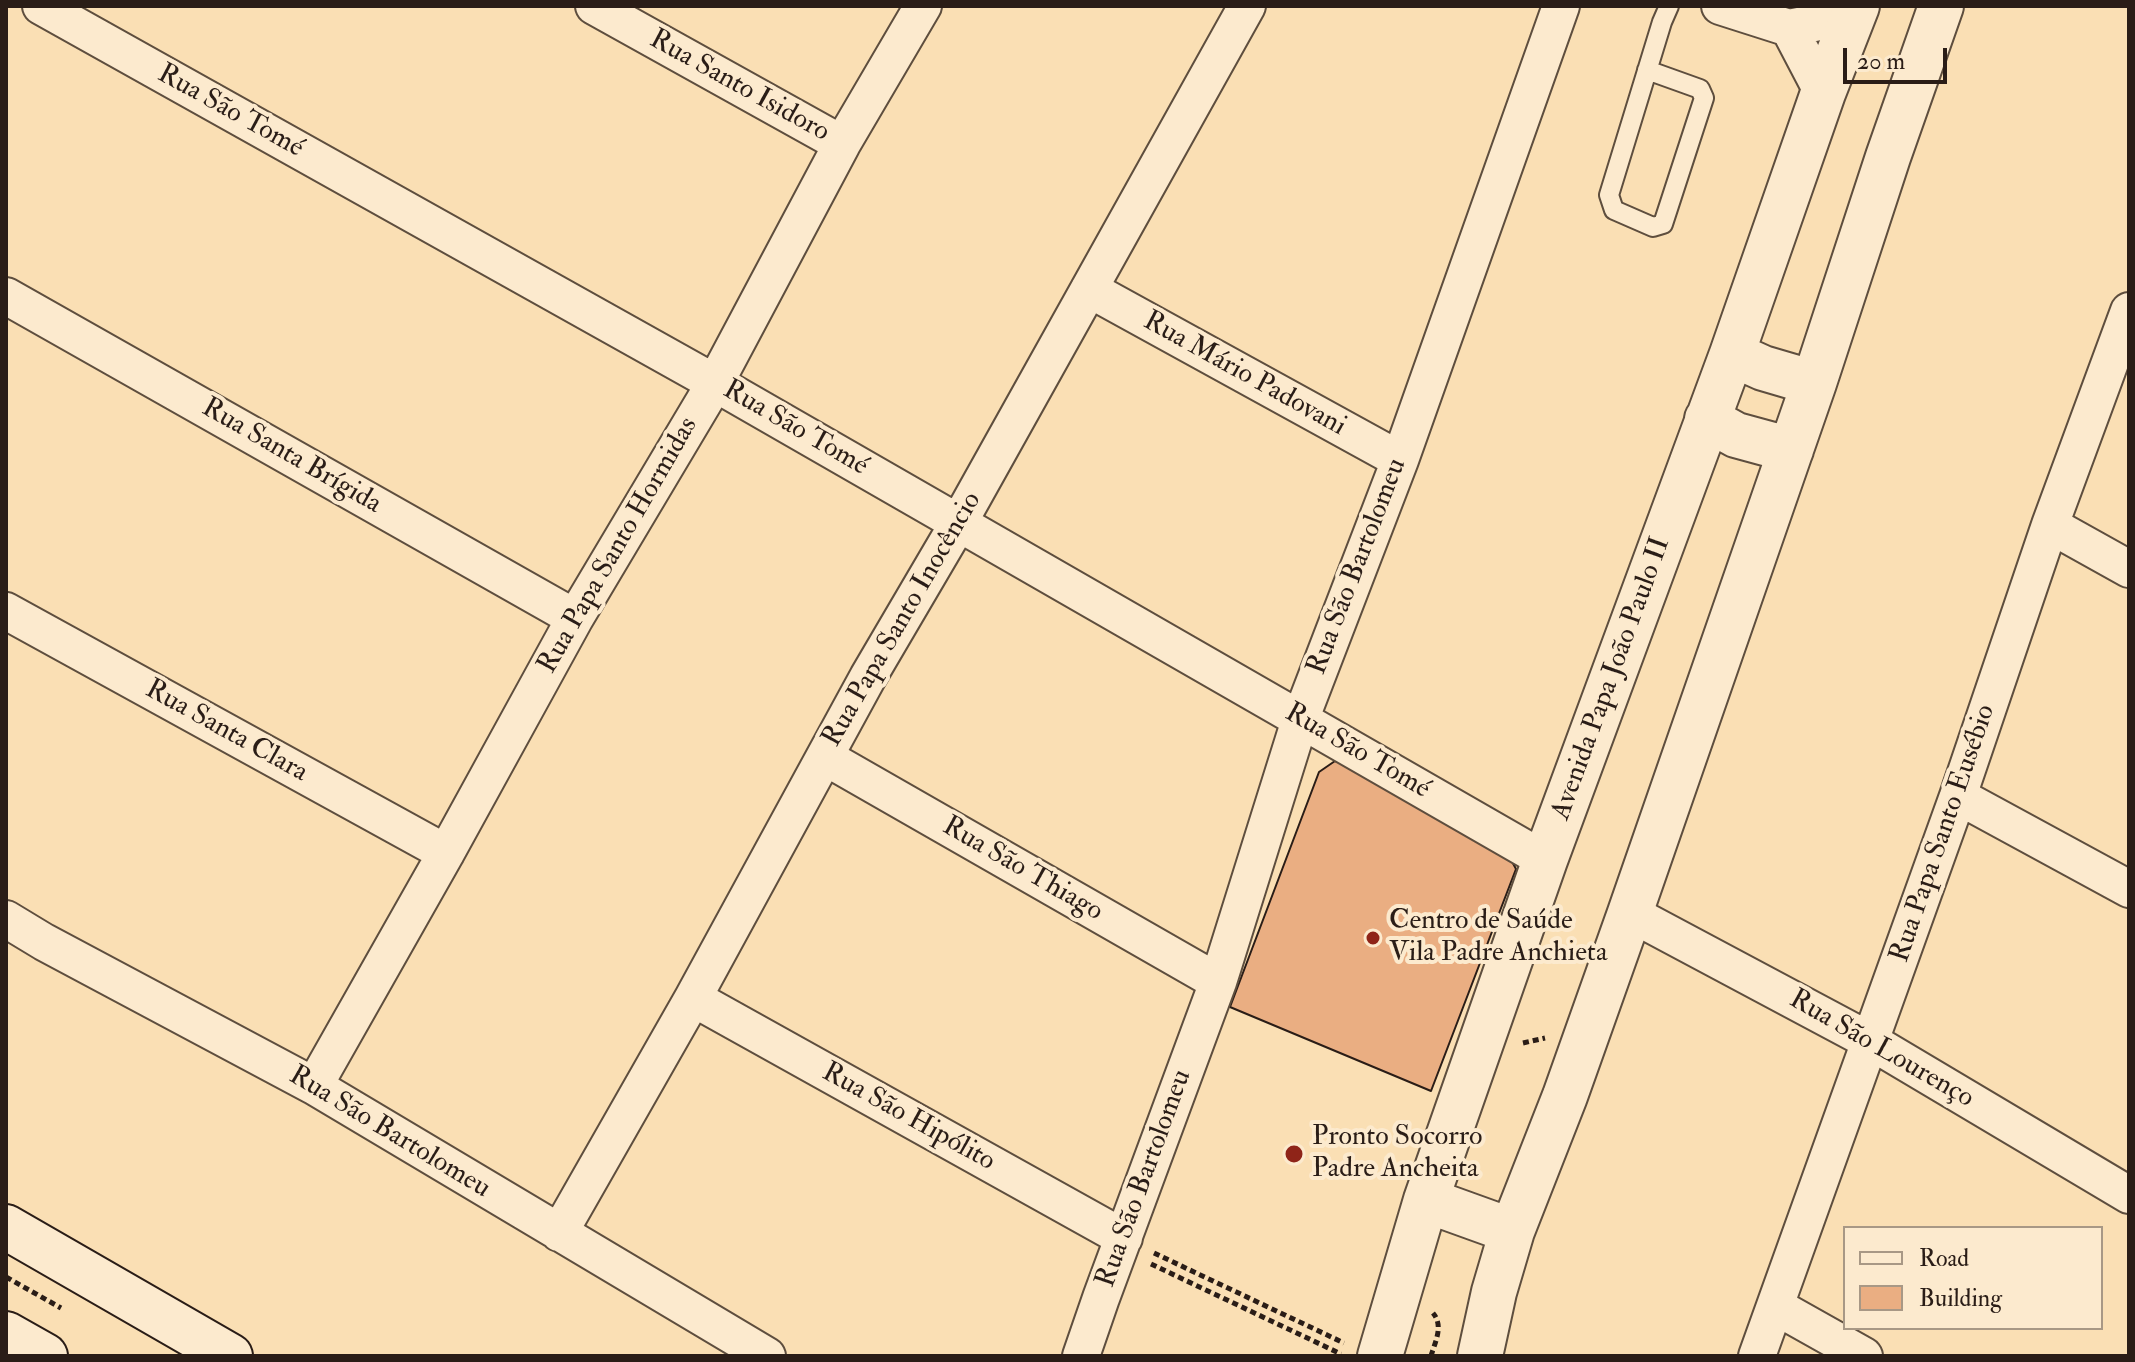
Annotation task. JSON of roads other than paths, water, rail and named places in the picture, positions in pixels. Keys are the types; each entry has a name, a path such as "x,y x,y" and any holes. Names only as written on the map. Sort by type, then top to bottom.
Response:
{"street":[{"name":"Rua São Tomé","path":"41,6 715,383 1545,860"},
{"name":"Rua Papa Santo Hormidas","path":"314,1086 575,618 715,383 842,144 923,6"},
{"name":"Rua Papa Santo Inocêncio","path":"559,1233 693,998 868,677 959,522 1247,6"},
{"name":"Rua São Bartolomeu","path":"1081,1356 1136,1250 1300,720 1400,460 1561,6"},
{"path":"1720,6 1789,28 1855,11"},
{"path":"1480,1356 1512,1231 1565,1096 1630,913 1941,6"},
{"name":"Rua Santo Isidoro","path":"608,9 842,144"},
{"name":"Avenida Papa João Paulo II","path":"1368,1353 1855,11"},
{"path":"1789,28 1823,93"},
{"name":"Rua Mário Padovani","path":"1089,289 1400,460"},
{"name":"Rua Santa Brígida","path":"6,296 575,618"},
{"name":"Rua Papa Santo Eusébio","path":"1757,1356 1958,796 2050,525 2129,311"},
{"path":"1732,354 1772,371 1814,383"},
{"path":"1707,419 1736,435 1791,450"},
{"path":"2050,525 2129,569"},
{"name":"Rua Santa Clara","path":"6,611 446,853"},
{"name":"Rua São Thiago","path":"825,757 1218,982"},
{"path":"1958,796 2129,889"},
{"name":"Rua São Lourenço","path":"1630,913 1870,1041 2129,1195"},
{"name":"Rua São Bartolomeu","path":"6,919 314,1086 767,1356"},
{"name":"Rua São Hipólito","path":"693,998 1136,1250"},
{"path":"1426,1200 1512,1231"},
{"path":"6,1227 230,1356"},
{"path":"1775,1306 1864,1356"},
{"path":"6,1334 45,1356"}],"lane":[{"path":"1647,70 1700,89 1704,98 1663,224 1653,227 1614,210 1609,195 1647,70 1669,6"}],"place":[{"name":"Centro de Saúde Vila Padre Anchieta","path":"1373,938"},
{"name":"Pronto Socorro Padre Ancheita","path":"1294,1154"}]}
